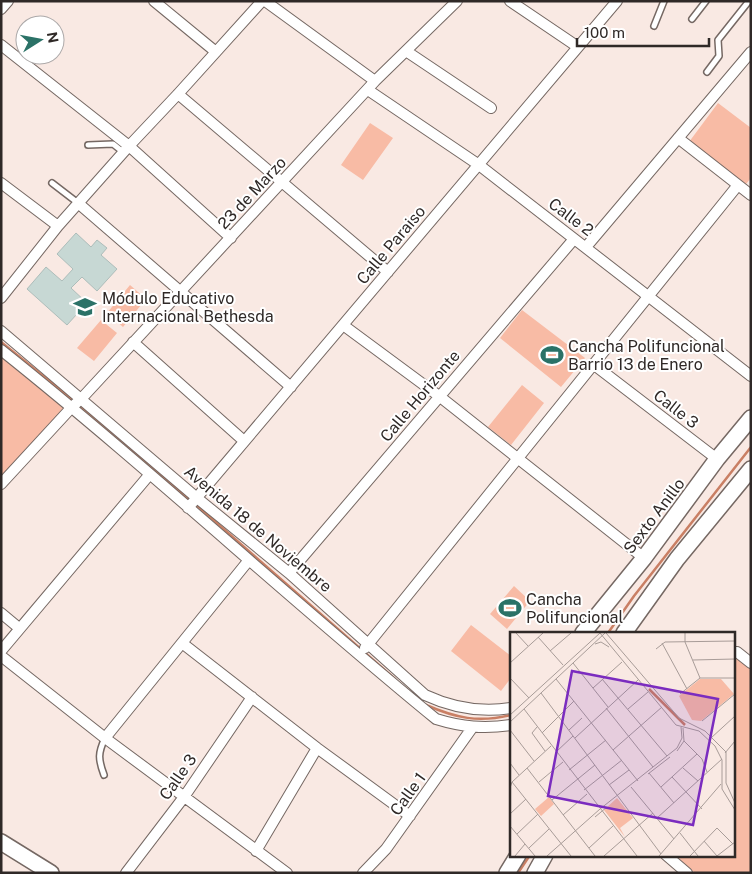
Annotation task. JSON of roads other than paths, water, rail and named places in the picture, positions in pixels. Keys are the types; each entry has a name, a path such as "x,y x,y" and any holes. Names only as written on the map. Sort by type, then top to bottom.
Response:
{"main road":[{"name":"Sexto Anillo","path":"584,632 644,558 717,459 751,418"},
{"path":"625,632 677,559 751,469"},
{"path":"1,842 51,873"},
{"path":"535,873 545,856"}],"street":[{"path":"1,9 8,1"},
{"path":"154,1 216,52"},
{"path":"1,298 58,226 126,149 264,1"},
{"name":"Calle 2","path":"264,1 586,247 751,376"},
{"name":"23 de Marzo","path":"1,484 76,402 182,292 372,85 457,1"},
{"path":"510,1 578,47"},
{"name":"Calle Paraiso","path":"192,503 617,1"},
{"path":"1,45 231,238"},
{"path":"406,51 491,108"},
{"path":"586,247 751,52"},
{"path":"178,94 388,272"},
{"path":"678,138 751,195"},
{"path":"1,183 58,226"},
{"path":"364,650 738,185"},
{"path":"78,204 291,387"},
{"name":"Calle Horizonte","path":"289,573 574,238"},
{"path":"343,325 440,396 644,558"},
{"name":"Avenida 18 de Noviembre","path":"1,331 150,474 289,573 364,650 436,719 472,728 492,728 510,724"},
{"path":"133,342 244,441"},
{"name":"Avenida 18 de Noviembre","path":"1,350 76,402 192,503 249,560 425,695 445,704 466,709 488,711 510,708"},
{"name":"Calle 3","path":"593,364 717,459"},
{"path":"1,651 150,474"},
{"path":"105,738 249,560"},
{"path":"1,614 19,628"},
{"path":"182,644 317,748 410,816"},
{"path":"737,652 751,663"},
{"path":"1,656 105,738 287,873"},
{"name":"Calle 3","path":"126,873 184,797 252,697"},
{"name":"Calle 1","path":"363,873 386,849 472,728"},
{"path":"256,850 317,748"},
{"path":"667,856 687,873"}],"lane":[{"path":"654,26 664,1"},
{"path":"692,19 706,1"},
{"path":"707,72 719,56 718,40 748,1"},
{"path":"88,145 110,144 126,149"},
{"path":"52,183 78,204"},
{"path":"104,775 99,750 105,738"}],"waterway":[{"path":"1,342 74,401"},
{"path":"78,404 190,500"},
{"path":"609,632 634,596 751,447"},
{"path":"194,503 395,679"},
{"path":"426,705 467,718 488,719 510,715"},
{"path":"518,873 529,856"}],"place":[{"name":"Módulo Educativo Internacional Bethesda","path":"85,307"},
{"name":"Cancha Polifuncional Barrio 13 de Enero","path":"552,355"},
{"name":"Cancha Polifuncional","path":"510,608"}]}
